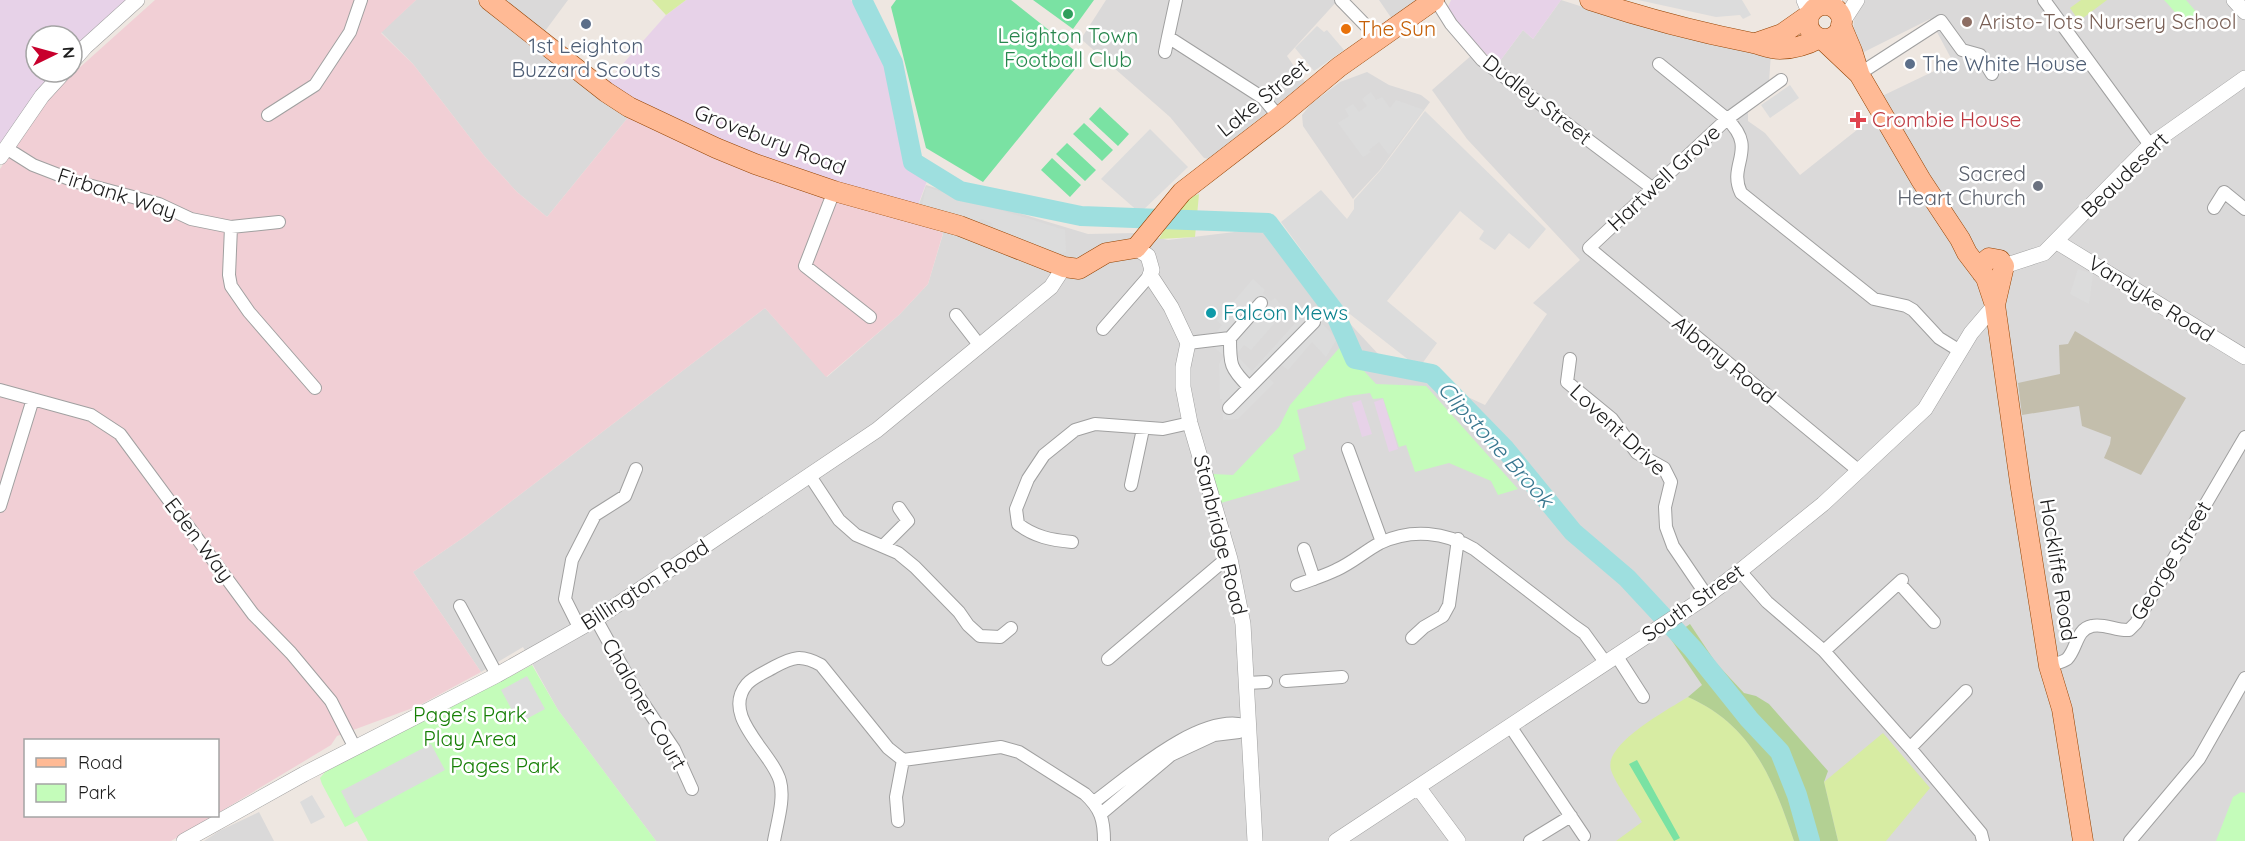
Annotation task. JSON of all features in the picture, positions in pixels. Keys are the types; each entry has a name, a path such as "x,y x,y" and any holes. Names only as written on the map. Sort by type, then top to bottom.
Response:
{"main road":[{"name":"Grovebury Road","path":"489,0 606,92 629,106 745,160 834,191 960,226 1064,267"},
{"path":"1590,0 1639,17 1727,39 1756,43 1768,48 1797,48 1821,38 1832,37 1842,24"},
{"name":"Lake Street","path":"1141,243 1182,192 1329,75 1429,1"},
{"path":"1756,43 1782,34 1819,6"},
{"path":"1819,6 1836,10 1859,74 1921,180 1960,239 1993,271"},
{"path":"1819,6 1808,26 1815,36 1821,38 1859,74"},
{"path":"1064,267 1079,269 1106,253 1141,243"},
{"name":"Hockliffe Road","path":"1993,271 1995,305 2020,482 2049,666 2062,709 2083,841"}],"street":[{"path":"84,48 137,0"},
{"path":"268,115 315,85 350,32 361,0"},
{"path":"1165,52 1176,0"},
{"path":"1341,0 1378,38"},
{"path":"1842,24 1857,0"},
{"path":"2044,0 2150,145"},
{"path":"2234,0 2245,12"},
{"name":"Dudley Street","path":"1429,1 1482,60 1652,188"},
{"path":"1859,74 1941,21 1962,50 1980,55 1992,74"},
{"path":"1168,38 1263,98 1279,117"},
{"name":"Hartwell Grove","path":"1589,248 1727,119 1659,64"},
{"name":"Beaudesert","path":"1993,271 2044,253 2150,145 2245,78"},
{"path":"1781,80 1727,119 1739,131 1742,140 1738,183 1744,196 1874,299 1906,306 1913,310 1939,339 1960,351"},
{"path":"3,152 53,84"},
{"name":"Firbank Way","path":"3,152 77,182 159,204 191,219 231,227 279,222"},
{"path":"834,191 805,266 870,316"},
{"path":"2214,208 2224,192 2245,209"},
{"path":"231,227 229,275 231,286 249,312 315,388"},
{"name":"Vandyke Road","path":"2057,242 2245,357"},
{"path":"1103,329 1150,275 1152,270 1141,243"},
{"name":"Albany Road","path":"1589,248 1859,471"},
{"name":"Billington Road","path":"184,841 304,774 497,675 596,619 877,430 1051,287 1064,267"},
{"path":"1150,275 1171,307 1188,343 1230,339"},
{"path":"1249,387 1234,373 1230,360 1230,339 1261,303"},
{"name":"South Street","path":"1336,841 1654,632 1740,572 1823,504 1925,409 1971,333 1995,305"},
{"path":"956,315 980,346"},
{"path":"1229,408 1314,322"},
{"name":"Stanbridge Road","path":"1188,343 1183,367 1183,387 1190,423 1230,559 1243,624 1247,726 1256,841"},
{"name":"Lovent Drive","path":"1570,359 1567,382 1612,419 1637,453 1664,468 1671,482 1665,507 1666,527 1673,546 1707,596"},
{"name":"Eden Way","path":"0,390 91,415 120,434 253,614 291,653 331,701 355,748"},
{"path":"0,506 33,399"},
{"path":"1072,542 1050,539 1028,532 1018,524 1016,509 1028,479 1044,455 1075,430 1095,424 1163,429 1190,423"},
{"path":"1131,485 1143,429"},
{"name":"George Street","path":"2049,666 2067,659 2082,631 2090,626 2102,625 2119,631 2129,630 2136,623 2245,437"},
{"path":"1348,449 1382,542"},
{"path":"580,629 565,599 572,560 595,515 625,496 636,469"},
{"path":"810,476 839,520 856,535 898,553 915,567 980,636 1000,637 1011,628"},
{"path":"883,546 908,521 899,508"},
{"path":"1297,585 1338,569 1382,542 1411,534 1442,534 1458,539 1584,633 1611,659 1643,697"},
{"path":"1412,638 1424,627 1443,616 1449,605 1458,539"},
{"path":"1304,549 1314,579"},
{"path":"1108,659 1220,564 1230,559"},
{"path":"1740,572 1767,602 1824,651 1910,748 1981,833 1983,841"},
{"path":"1824,651 1900,582 1934,622"},
{"path":"460,606 497,675"},
{"name":"Chaloner Court","path":"596,619 639,697 674,749 692,789"},
{"path":"774,841 782,794 780,781 740,714 738,698 748,683 790,658 807,657 821,665 888,748 903,760 1001,747 1019,752 1085,794 1098,808 1104,823 1104,841"},
{"path":"1286,681 1342,677"},
{"path":"2130,841 2199,759 2245,678"},
{"path":"1247,683 1266,682"},
{"path":"1910,748 1966,691"},
{"path":"1098,808 1166,748 1207,727 1238,723 1247,726"},
{"path":"1510,726 1584,836"},
{"path":"898,821 896,796 903,760"},
{"path":"1418,787 1458,841"},
{"path":"1530,841 1570,816"}],"shaded area":[{"path":"0,0 130,0 84,45 84,24 24,24 24,84 51,84 0,149"},
{"path":"155,0 416,0 381,33 413,64 485,157 517,192 547,217 630,115 943,233 928,284 899,315 826,377 765,308 467,535 413,572 481,672 418,706 337,736 331,745 219,812 219,739 24,739 24,817 211,817 171,841 0,841 0,169 49,95 61,84 84,84 84,64"},
{"path":"416,0 476,0 481,4 485,0 568,0 534,46 630,115 547,217 517,192 485,157 413,64 381,32"},
{"path":"686,0 851,0 886,45 892,68 894,120 901,145 909,161 927,181 918,205 762,161 684,129 606,83 666,15"},
{"path":"1106,0 1338,0 1287,56 1305,82 1209,159 1204,158 1170,117 1081,39"},
{"path":"1379,0 1416,0 1392,19"},
{"path":"1451,0 1561,0 1533,39 1523,30 1497,65 1449,15 1448,7"},
{"path":"1561,0 1624,20 1771,53 1769,82 1748,108 1748,121 1765,133 1800,175 1872,118 1887,109 1880,97 1953,62 1930,19 1858,55 1853,30 1855,13 1861,0 2245,0 2245,841 656,841 558,710 523,647 481,672 413,572 467,535 765,308 827,377 899,315 928,284 943,234 919,204 926,185 1088,234 1136,233 1168,240 1277,227 1342,315 1380,356 1485,405 1547,314 1533,303 1580,260 1467,139 1432,90 1473,54 1491,73 1523,30 1533,39"},
{"path":"1638,0 1742,0 1751,15 1743,19 1740,15 1716,17"},
{"path":"1317,26 1324,32 1327,30 1344,50 1314,71 1295,48"},
{"path":"1367,72 1389,85 1421,95 1430,102 1380,170 1353,199 1303,126 1302,115 1311,104 1340,82"},
{"path":"1790,85 1799,98 1770,118 1761,105"},
{"path":"1371,92 1376,100 1382,97 1390,108 1396,100 1424,110 1389,155 1379,142 1369,150 1371,152 1363,157 1338,123 1349,116 1345,109 1353,104 1359,112 1367,106 1362,99"},
{"path":"1425,111 1546,229 1529,249 1509,233 1495,250 1479,239 1484,231 1460,211 1387,301 1437,343 1419,368 1346,311 1281,222 1321,190 1347,219 1354,209 1354,200 1380,171"},
{"path":"1150,129 1188,167 1140,213 1101,179"},
{"path":"926,187 1065,230 1066,252 1058,254 994,230 992,223 982,219 976,222 922,206"},
{"path":"2078,269 2093,274 2089,304 2070,294"},
{"path":"1253,279 1265,290 1263,293 1271,301 1275,298 1286,310 1251,350 1244,345 1236,355 1252,371 1308,309 1337,339 1326,357 1312,342 1288,370 1279,363 1268,377 1274,383 1238,419 1223,420 1219,364 1224,356 1214,347 1214,336 1222,325 1217,321"},
{"path":"2075,331 2186,398 2141,475 2104,458 2111,437 2082,426 2079,406 2022,415 2018,383 2060,374 2059,345 2068,344"},
{"path":"1383,399 1398,449 1389,452 1374,402"},
{"path":"1361,400 1372,434 1362,437 1352,403"},
{"path":"527,676 545,709 519,723 501,690"},
{"path":"431,744 445,770 355,818 341,791"},
{"path":"312,795 325,817 311,824 300,802"},
{"path":"259,812 274,841 204,841 219,831"}],"green space":[{"path":"652,0 686,0 666,15"},
{"path":"896,0 1011,0 1084,58 983,182 926,148 891,7"},
{"name":"Leighton Town Football Club","path":"1033,0 1094,0 1073,29"},
{"path":"2081,0 2107,0 2079,21 2070,8"},
{"path":"2164,0 2186,0 2199,15 2188,19 2183,18"},
{"path":"1100,107 1129,134 1118,146 1089,119"},
{"path":"1084,123 1113,150 1102,161 1073,134"},
{"path":"1067,143 1096,170 1085,181 1056,154"},
{"path":"1052,158 1081,185 1070,197 1041,170"},
{"path":"1199,194 1195,237 1159,239 1180,206"},
{"path":"1341,346 1376,384 1426,386 1518,489 1498,495 1491,481 1449,463 1415,472 1406,445 1399,447 1383,398 1373,399 1370,393 1348,396 1297,410 1306,449 1293,455 1300,480 1221,503 1213,474 1233,475 1279,427 1290,405"},
{"path":"1690,624 1716,663 1744,693 1756,696 1769,704 1828,771 1824,782 1838,841 1794,841 1778,796 1757,756 1729,723 1688,697 1702,685 1670,638"},
{"name":"Pages Park","path":"532,665 558,710 656,841 368,841 357,821 345,827 322,784 320,778 325,772"},
{"path":"1688,697 1729,723 1757,756 1778,796 1794,841 1616,841 1642,822 1613,775 1611,760 1617,749 1639,728"},
{"path":"1883,733 1930,788 1886,841 1838,841 1824,782"},
{"path":"1637,760 1680,838 1674,841 1629,764"},
{"path":"2241,792 2245,793 2245,841 2216,841 2233,797"}],"waterway":[{"name":"Clipstone Brook","path":"862,0 893,63 913,162 960,191 1081,216 1268,223 1334,311 1355,359 1432,374 1505,449 1573,532 1627,578 1693,649 1749,719 1780,752 1797,795 1810,841"}],"place":[{"name":"Leighton Town Football Club","path":"1068,14"},
{"name":"Aristo-Tots Nursery School","path":"1967,22"},
{"name":"1st Leighton Buzzard Scouts","path":"586,24"},
{"name":"The Sun","path":"1346,29"},
{"name":"The White House","path":"1910,64"},
{"name":"Crombie House","path":"1858,120"},
{"name":"Sacred Heart Church","path":"2038,186"},
{"name":"Falcon Mews","path":"1211,313"}],"park label":[{"name":"Page's Park Play Area","path":"470,727"}]}
